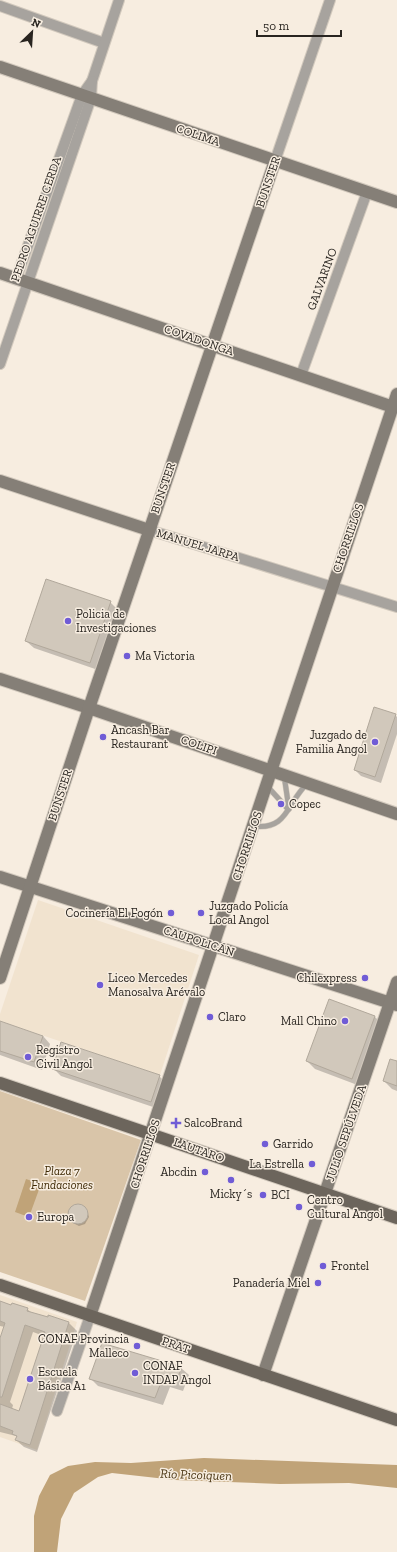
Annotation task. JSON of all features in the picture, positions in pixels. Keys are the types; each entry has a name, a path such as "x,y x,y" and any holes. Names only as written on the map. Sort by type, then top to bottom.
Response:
{"main road":[{"name":"LAUTARO","path":"0,1083 325,1192 397,1218"},
{"name":"PRAT","path":"0,1285 397,1420"}],"street":[{"name":"PEDRO AGUIRRE CERDA","path":"0,364 28,283 119,0"},
{"name":"BUNSTER","path":"0,978 149,530 330,0"},
{"path":"0,6 104,43"},
{"name":"COLIMA","path":"0,67 397,202"},
{"name":"PEDRO AGUIRRE CERDA","path":"16,279 87,97"},
{"name":"GALVARINO","path":"301,375 367,192"},
{"name":"COVADONGA","path":"0,273 395,408"},
{"name":"CHORRILLOS","path":"57,1411 152,1134 332,586 395,408 397,394"},
{"name":"MANUEL JARPA","path":"0,481 149,530 397,607"},
{"name":"COLIPI","path":"0,679 272,770 397,814"},
{"name":"CAUPOLICÁN","path":"0,877 393,1004"},
{"name":"JULIO SEPÚLVEDA","path":"263,1375 325,1192 393,1004 397,982"}],"lane":[{"path":"284,775 289,810"},
{"path":"253,826 260,827 280,821 289,810 296,796 308,783"},
{"path":"267,786 289,810"}],"shaded area":[{"name":"Liceo Mercedes Manosalva Arévalo","path":"38,900 199,955 160,1075 0,1021 0,1014"},
{"name":"Escuela Básica A1","path":"0,1295 77,1322 37,1450 0,1437"}],"green space":[{"name":"Plaza 7 Fundaciones","path":"0,1091 141,1140 85,1301 0,1272"}],"water":[{"path":"26,1179 41,1184 29,1217 15,1212"},
{"name":"Río Picoiquen","path":"204,1458 397,1465 397,1488 349,1483 280,1484 175,1480 112,1473 98,1477 74,1493 61,1519 57,1552 34,1552 34,1516 39,1496 50,1475 68,1466 95,1462 131,1463"}],"building":[{"name":"Policia de Investigaciones","path":"46,579 111,601 90,663 25,641"},
{"name":"Juzgado de Familia Angol","path":"374,707 396,714 375,777 354,770"},
{"path":"329,999 375,1016 352,1079 306,1061"},
{"path":"0,1021 43,1036 34,1062 0,1051"},
{"path":"61,1042 160,1075 151,1102 52,1069"},
{"path":"390,1059 397,1061 397,1086 383,1081"},
{"path":"78,1204 85,1207 88,1214 85,1221 78,1224 71,1221 68,1214 71,1207"},
{"path":"0,1301 11,1305 12,1303 28,1308 27,1311 48,1317 48,1315 69,1322 30,1445 15,1440 17,1436 12,1434 13,1431 0,1426 0,1404 19,1411 45,1332 25,1325 2,1397 0,1397 0,1338 5,1323 0,1321"},
{"name":"CONAF INDAP Angol","path":"102,1343 182,1367 175,1384 162,1380 155,1398 89,1379"}],"place":[{"name":"Policia de Investigaciones","path":"68,621"},
{"name":"Ma Victoria","path":"127,656"},
{"name":"Ancash Bar Restaurant","path":"103,737"},
{"name":"Juzgado de Familia Angol","path":"375,742"},
{"name":"Copec","path":"281,804"},
{"name":"Cocinería El Fogón","path":"171,913"},
{"name":"Juzgado Policía Local Angol","path":"201,913"},
{"name":"Chilexpress","path":"365,978"},
{"name":"Liceo Mercedes Manosalva Arévalo","path":"100,985"},
{"name":"Claro","path":"210,1017"},
{"name":"Mall Chino","path":"345,1021"},
{"name":"Registro Civil Angol","path":"28,1057"},
{"name":"SalcoBrand","path":"176,1123"},
{"name":"Garrido","path":"265,1144"},
{"name":"La Estrella","path":"312,1164"},
{"name":"Abcdin","path":"205,1172"},
{"name":"Micky´s","path":"231,1180"},
{"name":"BCI","path":"263,1195"},
{"name":"Centro Cultural Angol","path":"299,1207"},
{"name":"Europa","path":"29,1217"},
{"name":"Frontel","path":"323,1266"},
{"name":"Panadería Miel","path":"318,1283"},
{"name":"CONAF Provincia Malleco","path":"137,1346"},
{"name":"CONAF INDAP Angol","path":"135,1373"},
{"name":"Escuela Básica A1","path":"30,1379"}]}
